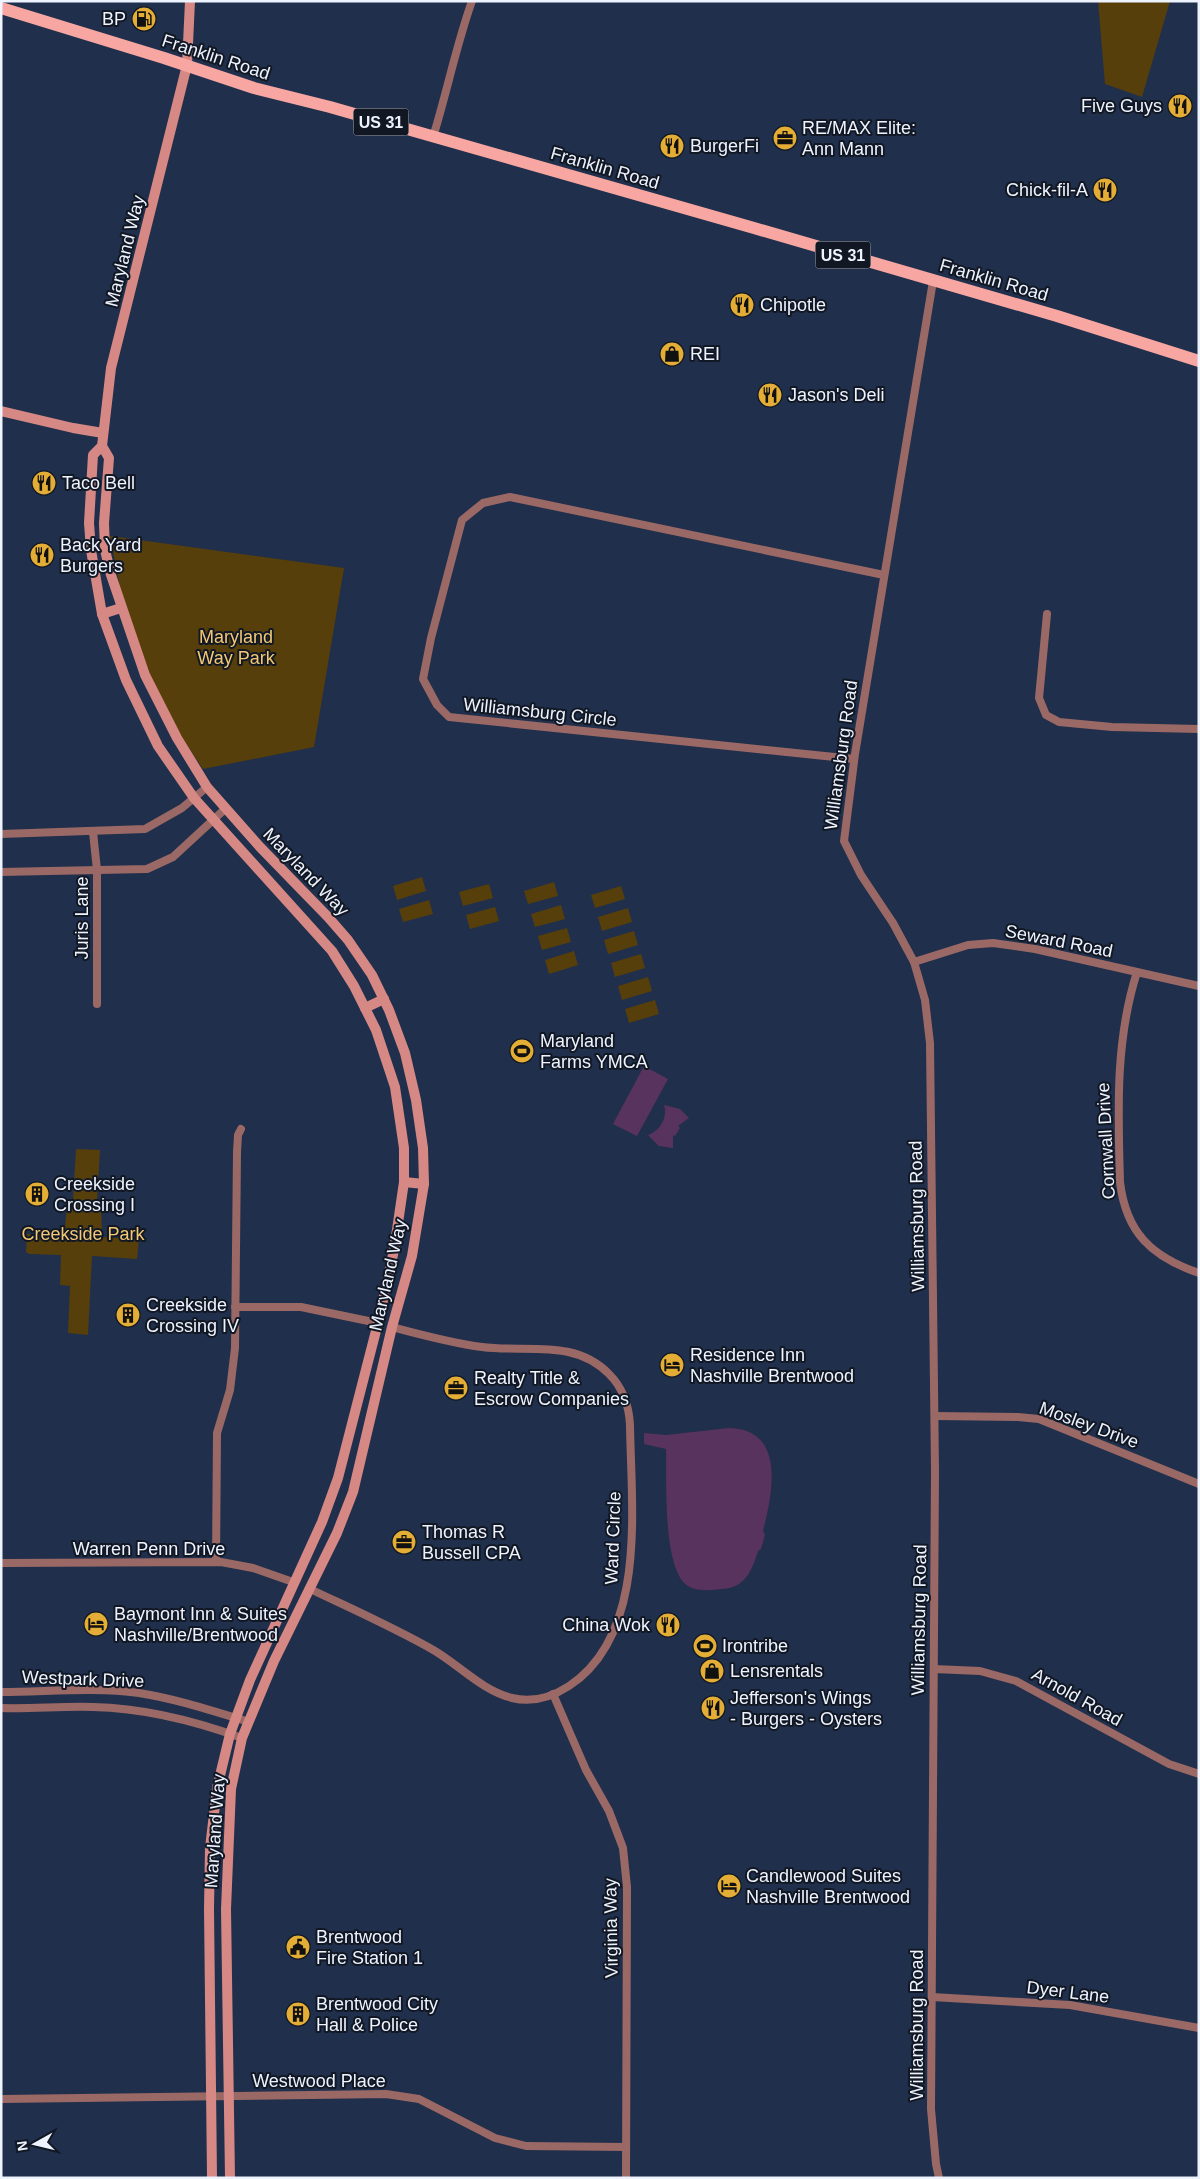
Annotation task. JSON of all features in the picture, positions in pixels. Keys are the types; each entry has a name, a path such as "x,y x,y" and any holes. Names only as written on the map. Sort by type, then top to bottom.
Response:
{"main road":[{"name":"Maryland Way","path":"190,1 187,65 111,368 102,446 109,458 104,523 105,550 121,608 145,676 177,738 208,787 226,810 337,927 372,975 400,1037 411,1076 421,1132 424,1184 412,1256 392,1327 352,1492 337,1534 274,1661 242,1738 231,1789 226,1909 230,2178"},
{"name":"Franklin Road","path":"1,8 187,65 254,88 433,137 1066,319 1199,361"},
{"path":"1,411 103,433"},
{"name":"Maryland Way","path":"102,446 93,455 90,522 91,550 102,614 126,680 158,746 194,798 322,939 332,951 354,986 376,1030 395,1088 404,1148 404,1182 394,1250 378,1324 338,1478 322,1522 256,1664 230,1734 217,1788 210,1848 212,2178"},
{"path":"102,614 121,608"},
{"path":"322,939 337,927"},
{"path":"365,1008 384,999"},
{"path":"404,1182 424,1184"},
{"path":"378,1324 392,1327"},
{"path":"293,1582 310,1589"},
{"path":"210,1939 227,1954"}],"street":[{"path":"433,137 454,67 457,43 472,1"},
{"name":"Williamsburg Road","path":"933,281 854,759 844,841 861,875 893,923 914,962 924,1000 930,1043 935,1416 931,2109 939,2178"},
{"name":"Williamsburg Circle","path":"854,759 449,717 437,705 423,679 431,638 462,520 483,503 510,497 884,575"},
{"path":"1047,614 1039,698 1046,715 1058,722 1112,727 1199,729"},
{"path":"1,834 146,829 182,808 208,787"},
{"path":"1,872 147,868 173,857 226,810"},
{"name":"Juris Lane","path":"93,832 97,870 97,1004"},
{"name":"Seward Road","path":"914,962 968,945 993,943 1035,949 1199,986"},
{"name":"Cornwall Drive","path":"1137,972 1125,1017 1118,1069 1120,1182 1122,1198 1136,1231 1153,1250 1170,1262 1199,1272"},
{"path":"216,1562 217,1433 230,1390 235,1348 237,1152 238,1135 241,1129"},
{"path":"235,1307 301,1307 378,1324"},
{"name":"Ward Circle","path":"310,1589 434,1651 494,1692 523,1700 538,1699 553,1694 578,1679 598,1657 610,1638 625,1600 630,1563 629,1416 623,1394 616,1382 604,1369 589,1358 571,1352 552,1349 482,1347 438,1339 392,1327"},
{"name":"Mosley Drive","path":"935,1416 1039,1419 1199,1484"},
{"name":"Warren Penn Drive","path":"1,1563 216,1562 253,1568 293,1582"},
{"name":"Arnold Road","path":"934,1669 980,1671 1016,1681 1170,1764 1199,1774"},
{"name":"Westpark Drive","path":"1,1692 94,1691 138,1693 197,1705 249,1722"},
{"name":"Virginia Way","path":"553,1694 586,1770 609,1811 623,1848 627,1887 626,2178"},
{"name":"Westpark Drive","path":"1,1708 94,1707 136,1711 193,1722 242,1738"},
{"name":"Dyer Lane","path":"932,1997 1070,2005 1199,2028"},
{"name":"Westwood Place","path":"1,2099 386,2094 419,2099 495,2138 526,2146 626,2147"}],"green space":[{"path":"1098,1 1170,1 1142,97 1105,84"},
{"name":"Maryland Way Park","path":"110,536 344,568 314,747 203,769 159,703 127,624"},
{"path":"422,877 426,891 397,900 393,886"},
{"path":"554,882 558,896 528,904 524,891"},
{"path":"489,884 493,898 463,906 459,892"},
{"path":"621,886 625,899 595,908 591,895"},
{"path":"429,900 433,914 403,922 399,909"},
{"path":"561,905 565,919 535,927 531,914"},
{"path":"495,907 499,921 470,929 466,915"},
{"path":"628,908 632,922 602,931 598,917"},
{"path":"567,928 571,942 542,950 538,936"},
{"path":"634,931 638,945 608,954 604,940"},
{"path":"574,951 578,965 549,974 545,960"},
{"path":"641,954 645,968 615,977 611,963"},
{"path":"648,977 652,991 622,1000 618,986"},
{"path":"655,1000 659,1014 629,1023 625,1009"},
{"name":"Creekside Park","path":"76,1149 100,1150 97,1201 101,1201 102,1237 139,1239 137,1259 92,1256 88,1335 68,1333 70,1286 60,1285 61,1255 29,1254 26,1252 27,1234 64,1235 68,1199 73,1199"}],"shaded area":[{"path":"644,1066 668,1079 637,1136 613,1124"},
{"path":"664,1105 680,1109 689,1118 678,1126 680,1128 675,1136 673,1135 673,1148 659,1146 648,1135 662,1123 665,1114"},
{"path":"729,1428 747,1431 760,1440 768,1452 771,1467 771,1483 770,1500 763,1531 765,1535 761,1549 758,1551 750,1571 743,1581 731,1588 696,1589 688,1586 680,1577 670,1544 666,1449 644,1444 644,1433 666,1435"}],"place":[{"name":"BP","path":"144,19"},
{"name":"Five Guys","path":"1180,106"},
{"name":"RE/MAX Elite: Ann Mann","path":"785,138"},
{"name":"BurgerFi","path":"672,146"},
{"name":"Chick-fil-A","path":"1105,190"},
{"name":"Chipotle","path":"742,305"},
{"name":"REI","path":"672,354"},
{"name":"Jason's Deli","path":"770,395"},
{"name":"Taco Bell","path":"44,483"},
{"name":"Back Yard Burgers","path":"42,555"},
{"name":"Maryland Farms YMCA","path":"522,1051"},
{"name":"Creekside Crossing I","path":"37,1194"},
{"name":"Creekside Crossing IV","path":"128,1315"},
{"name":"Residence Inn Nashville Brentwood","path":"672,1365"},
{"name":"Realty Title & Escrow Companies","path":"456,1388"},
{"name":"Thomas R Bussell CPA","path":"404,1542"},
{"name":"Baymont Inn & Suites Nashville/Brentwood","path":"96,1624"},
{"name":"China Wok","path":"668,1625"},
{"name":"Irontribe","path":"705,1646"},
{"name":"Lensrentals","path":"712,1671"},
{"name":"Jefferson's Wings - Burgers - Oysters","path":"713,1708"},
{"name":"Candlewood Suites Nashville Brentwood","path":"729,1886"},
{"name":"Brentwood Fire Station 1","path":"298,1947"},
{"name":"Brentwood City Hall & Police","path":"298,2014"}]}
